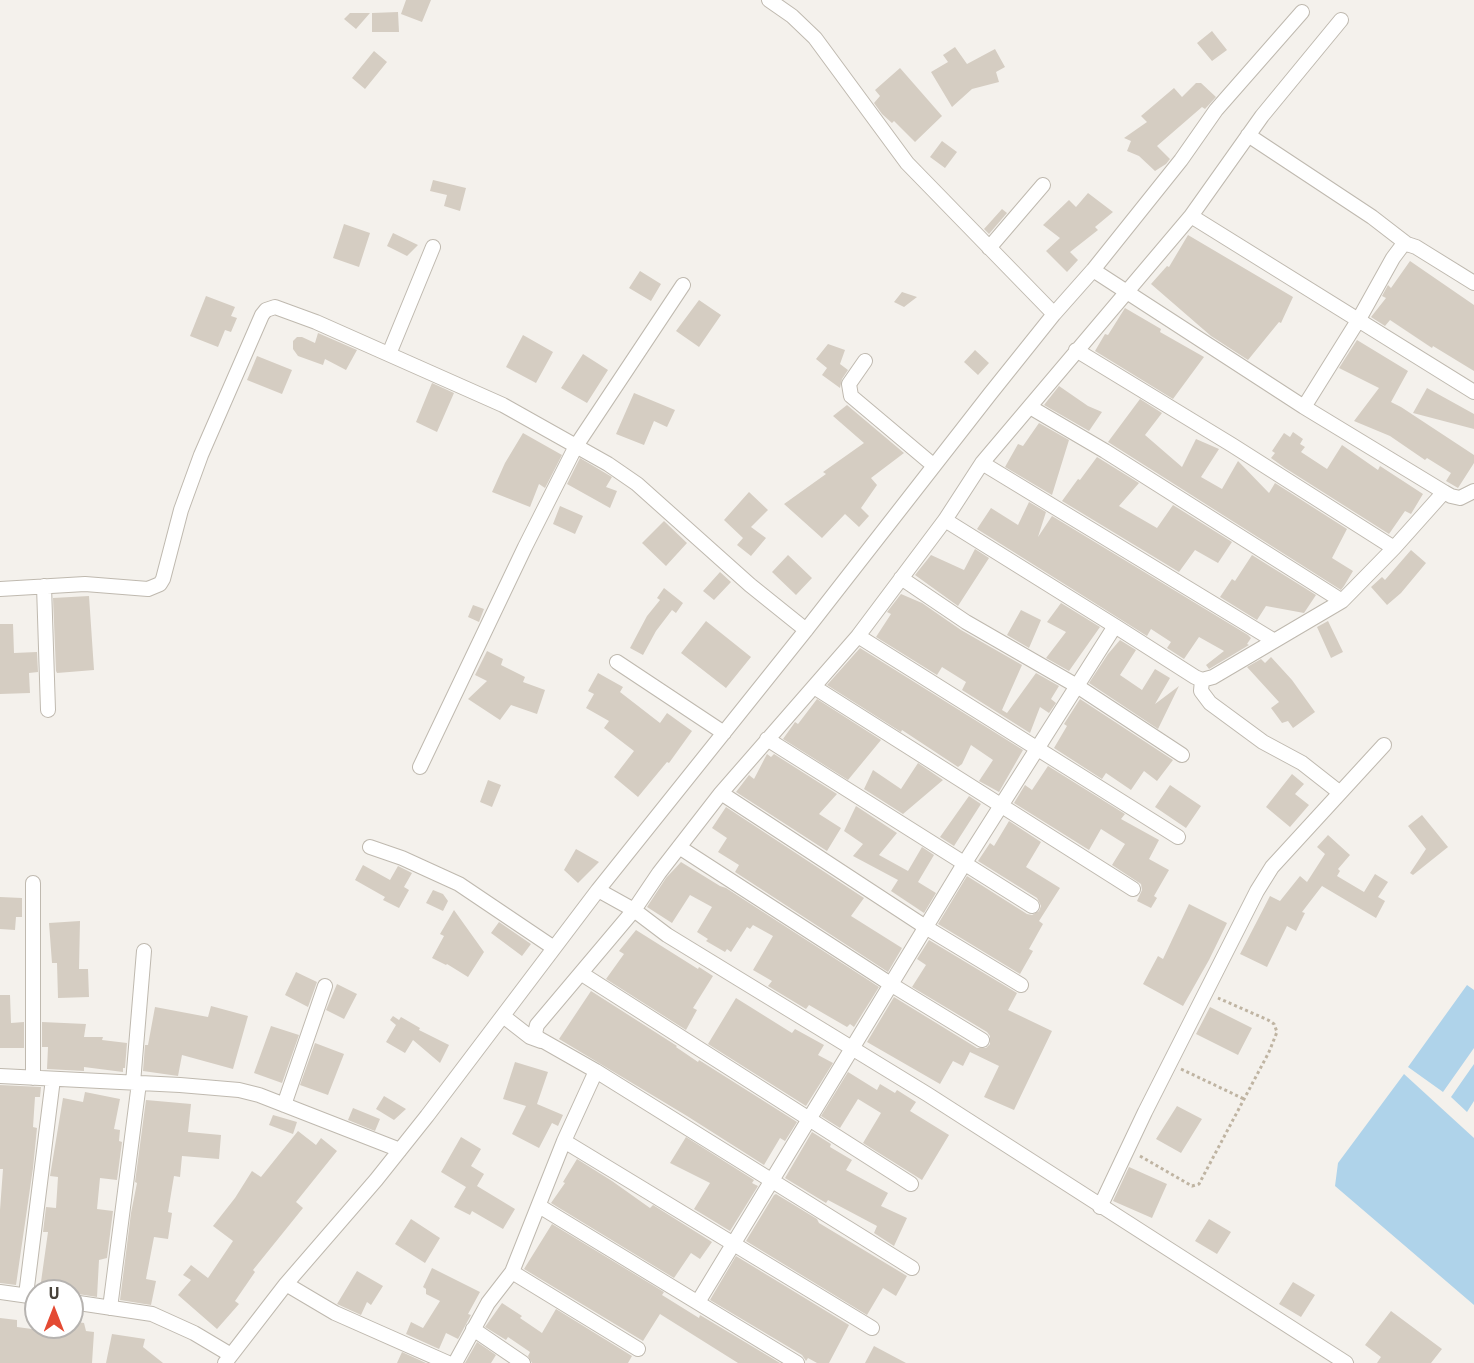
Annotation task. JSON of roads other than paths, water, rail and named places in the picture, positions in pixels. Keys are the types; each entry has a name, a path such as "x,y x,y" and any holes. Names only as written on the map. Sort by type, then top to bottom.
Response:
{"street":[{"path":"769,0 810,32 863,100 907,163 1054,314"},
{"path":"84,1304 140,1311 161,1318 194,1333 228,1359 286,1284 400,1150 554,948 602,892 933,465 1054,314 1095,272 1181,160 1216,110 1302,12"},
{"path":"912,1268 596,1071 546,1043 535,1035 537,1025 582,974 628,907 659,873 721,793 858,636 945,520 982,464 1122,291 1191,216 1248,135 1341,20"},
{"path":"1248,135 1372,217 1407,244 1429,254 1474,283"},
{"path":"989,248 1043,185"},
{"path":"1191,216 1474,392"},
{"path":"1304,406 1359,319 1393,258 1402,246 1407,244"},
{"path":"389,354 433,247"},
{"path":"1095,272 1304,406 1444,492 1460,498 1474,491"},
{"path":"420,767 576,446 682,285"},
{"path":"0,589 97,584 148,590 160,584 181,510 201,455 266,310 275,307 389,354 503,405 576,446 637,484 750,585 806,630"},
{"path":"1076,350 1223,439 1394,548"},
{"path":"865,361 849,384 851,396 933,465"},
{"path":"1030,406 1342,601"},
{"path":"982,464 1274,640"},
{"path":"945,520 1202,680 1213,677 1342,601 1444,492"},
{"path":"901,578 966,621 1077,686 1182,755"},
{"path":"44,586 48,710"},
{"path":"698,1302 964,864 1115,626"},
{"path":"858,636 1178,837"},
{"path":"617,662 724,733"},
{"path":"1202,680 1201,691 1210,703 1263,742 1302,763 1339,792"},
{"path":"814,687 1133,889"},
{"path":"767,739 1032,906"},
{"path":"1100,1207 1169,1063 1257,891 1272,867 1384,745"},
{"path":"721,793 927,927 1021,985"},
{"path":"370,847 402,858 459,884 554,948"},
{"path":"680,847 892,985 982,1040"},
{"path":"33,882 33,1078"},
{"path":"602,892 936,1100 1346,1363"},
{"path":"110,1308 136,1083 144,951"},
{"path":"582,974 911,1184"},
{"path":"284,1105 326,986"},
{"path":"503,1016 530,1037 546,1043"},
{"path":"454,1363 488,1303 512,1272 564,1141 596,1071"},
{"path":"0,1076 240,1090 259,1095 400,1150"},
{"path":"33,1279 52,1080"},
{"path":"564,1141 872,1328"},
{"path":"539,1206 797,1363"},
{"path":"512,1272 638,1349"},
{"path":"286,1284 335,1313 448,1363"},
{"path":"0,1292 24,1295"},
{"path":"473,1329 523,1363"}],"water":[{"path":"1467,985 1474,990 1474,1048 1443,1092 1408,1067"},
{"path":"1474,1064 1474,1101 1467,1112 1451,1097"},
{"path":"1404,1074 1474,1138 1474,1305 1335,1186 1338,1163"}]}
